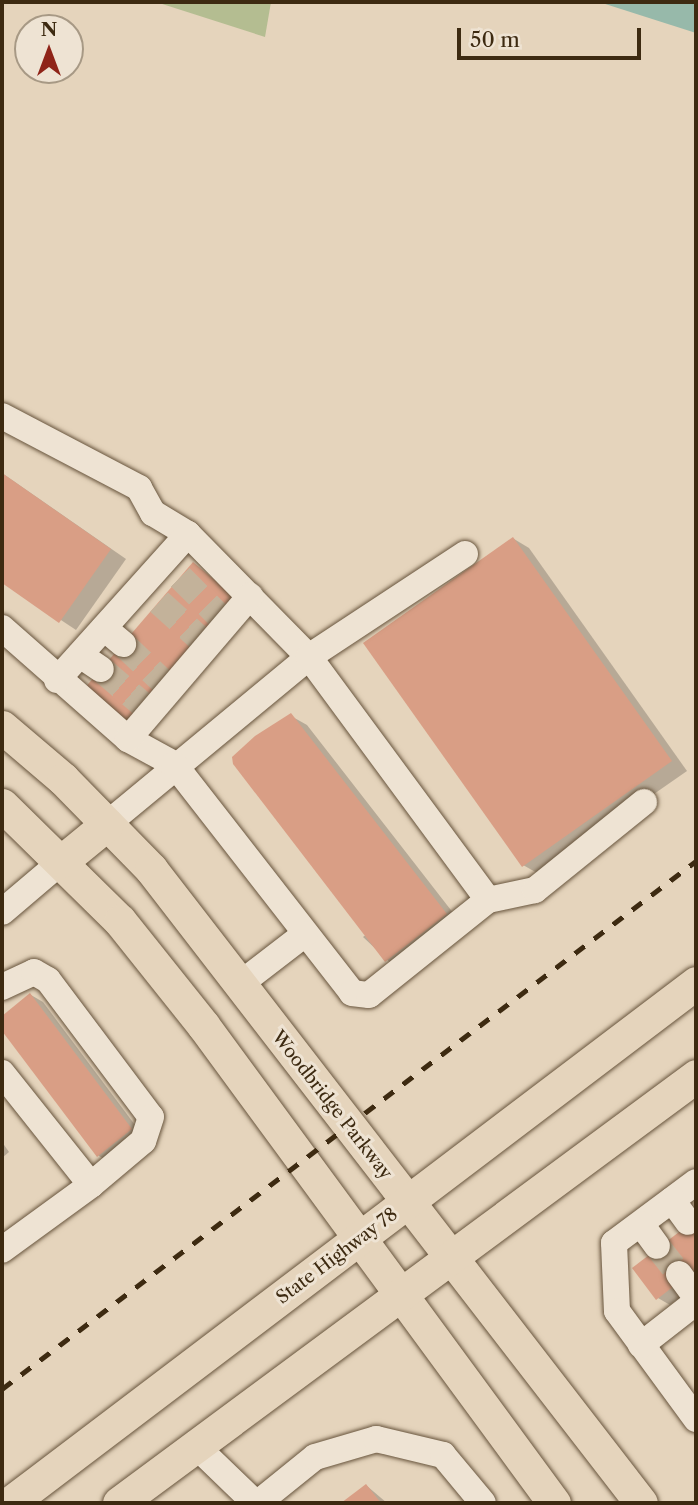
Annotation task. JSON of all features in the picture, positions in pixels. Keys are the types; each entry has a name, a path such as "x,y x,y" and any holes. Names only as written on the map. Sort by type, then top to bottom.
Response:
{"main road":[{"name":"Woodbridge Parkway","path":"2,727 107,824 240,984 345,1128 453,1254 641,1503"},
{"path":"2,805 120,920 203,1025 362,1241 397,1294 554,1503"},
{"path":"62,861 107,824"},
{"name":"State Highway 78","path":"10,1503 362,1241 408,1201 696,983"},
{"path":"119,1503 397,1294 696,1076"}],"lane":[{"path":"2,416 139,488 153,513 188,534 309,657 488,900"},
{"path":"57,680 90,662 172,570 188,534"},
{"path":"107,824 174,764 309,657 465,554"},
{"path":"128,739 147,708 223,620 250,596"},
{"path":"2,628 32,649 57,680 128,739 174,764 352,993 369,995 488,900 535,890 644,802"},
{"path":"2,912 62,861"},
{"path":"240,984 305,934"},
{"path":"2,987 34,972 48,980 151,1118 144,1141 91,1185 3,1246"},
{"path":"2,1073 91,1185"},
{"path":"696,1182 614,1243 617,1311 696,1419"},
{"path":"672,1200 688,1222"},
{"path":"641,1224 657,1246"},
{"path":"641,1345 696,1300 679,1274"},
{"path":"196,1446 256,1503 315,1457 376,1439 443,1455 482,1503"}],"shaded area":[{"path":"156,2 271,2 265,37"},
{"path":"599,2 696,2 696,33"}],"building":[{"path":"2,473 111,549 59,623 2,583"},
{"path":"513,537 672,761 522,867 363,643"},
{"path":"193,562 235,597 125,725 83,690"},
{"path":"291,713 447,914 385,962 233,764 232,757 255,736"},
{"path":"30,993 132,1129 97,1157 2,1031 2,1016"},
{"path":"696,1219 696,1269 656,1300 632,1268"},
{"path":"366,1484 381,1503 341,1503"}],"tunnel":[{"path":"180,577 219,616"},
{"path":"159,602 199,638"},
{"path":"123,644 162,681"},
{"path":"101,669 142,704"},
{"path":"657,1246 679,1274"}],"railway":[{"path":"2,1389 696,861"}]}
